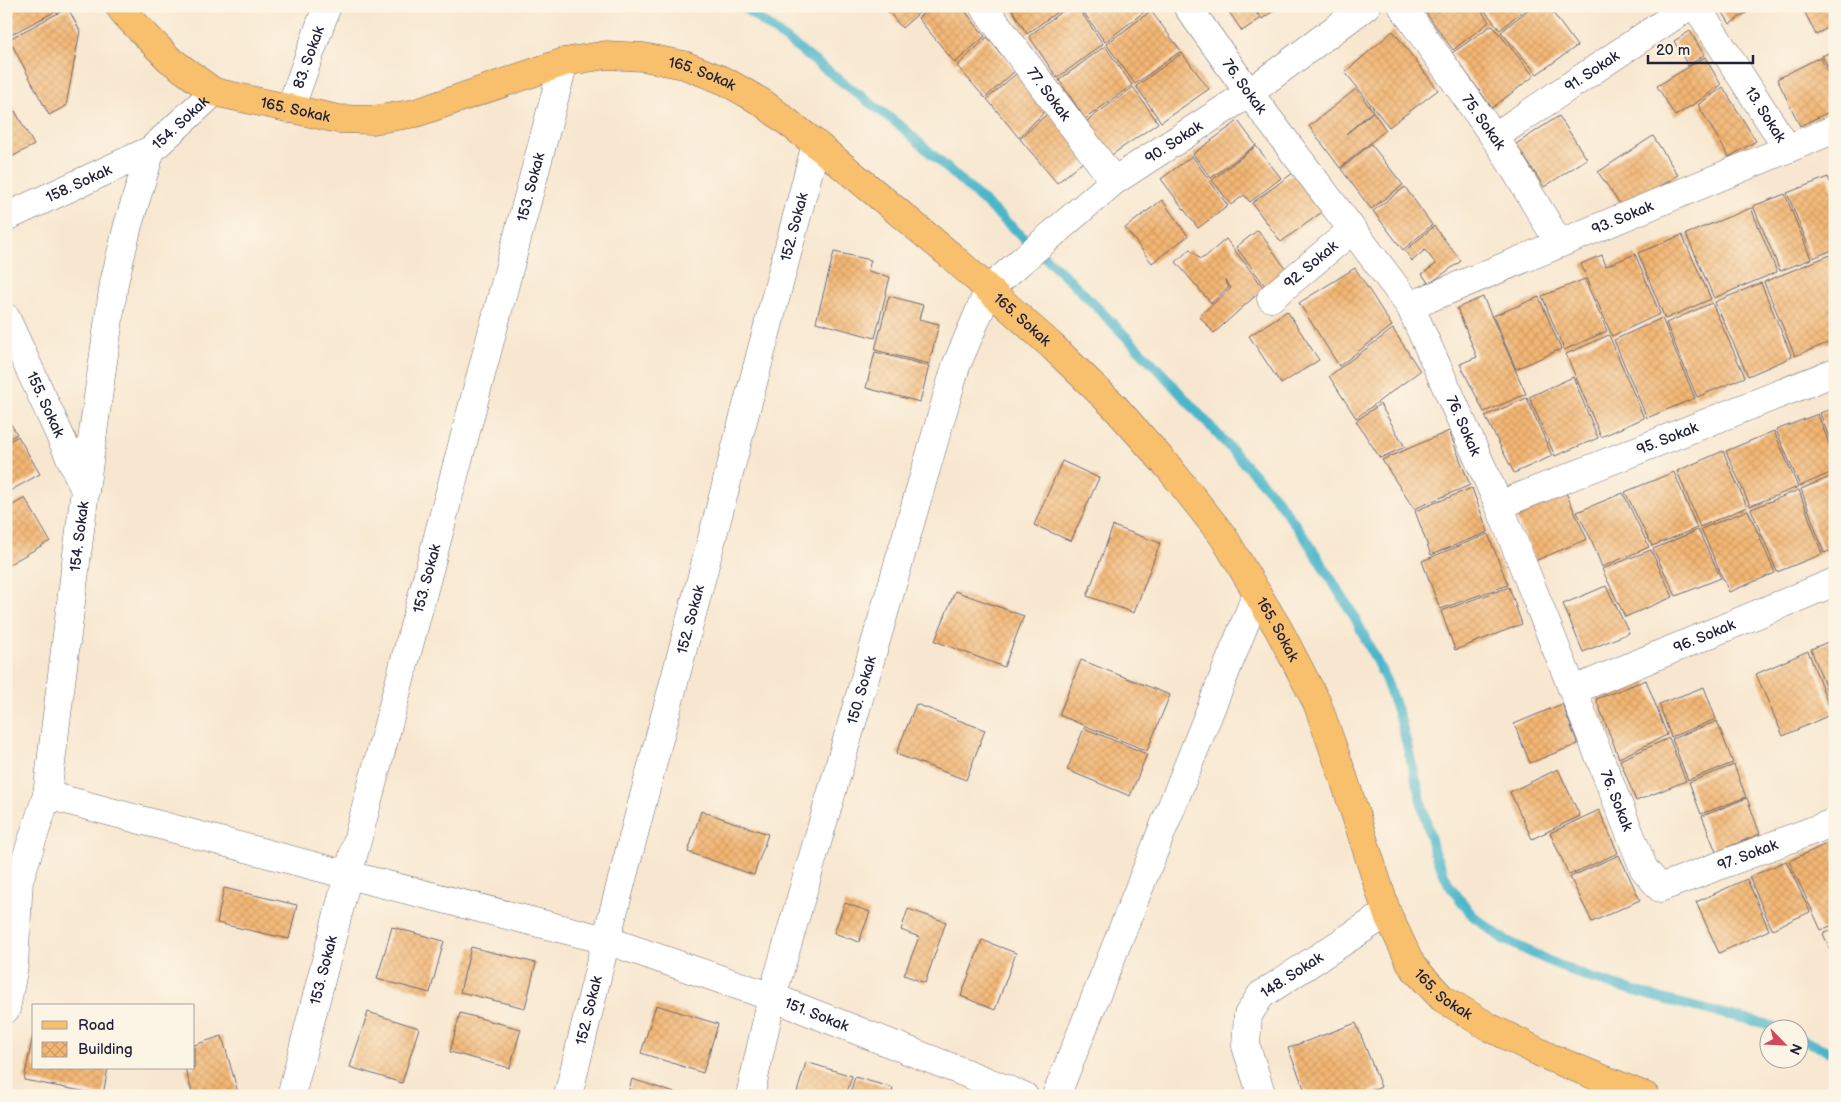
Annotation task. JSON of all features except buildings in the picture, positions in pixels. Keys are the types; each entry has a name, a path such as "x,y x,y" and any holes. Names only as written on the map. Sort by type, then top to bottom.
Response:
{"main road":[{"name":"165. Sokak","path":"119,6 169,59 214,92 338,119 373,120 416,113 564,62 606,55 643,57 684,65 725,81 763,103 816,144 989,289 1053,347 1114,406 1170,469 1223,536 1279,630 1317,703 1344,776 1387,913 1412,966 1442,998 1489,1027 1549,1057 1645,1096"}],"street":[{"name":"83. Sokak","path":"290,109 326,6"},
{"name":"77. Sokak","path":"983,6 1114,182"},
{"name":"76. Sokak","path":"1187,6 1249,93 1410,306 1499,504 1644,869 1660,888"},
{"name":"90. Sokak","path":"989,289 1114,182 1249,93 1366,6"},
{"name":"75. Sokak","path":"1402,6 1494,137 1560,243"},
{"name":"91. Sokak","path":"1494,137 1689,6"},
{"name":"13. Sokak","path":"1696,6 1787,148"},
{"name":"153. Sokak","path":"291,1096 564,62"},
{"name":"154. Sokak","path":"6,1009 14,965 13,879 47,795 85,490 114,283 128,225 151,150 214,92"},
{"name":"93. Sokak","path":"1410,306 1835,129"},
{"name":"152. Sokak","path":"568,1096 606,940 816,144"},
{"name":"158. Sokak","path":"6,217 151,150"},
{"name":"92. Sokak","path":"1271,298 1352,230"},
{"name":"150. Sokak","path":"750,1096 772,997 956,366 989,289"},
{"name":"155. Sokak","path":"6,318 85,490"},
{"name":"95. Sokak","path":"1499,504 1835,372"},
{"name":"96. Sokak","path":"1574,690 1835,582"},
{"path":"1056,1096 1257,593"},
{"name":"151. Sokak","path":"47,795 348,875 606,940 772,997 1024,1096"},
{"name":"97. Sokak","path":"1660,888 1835,822"},
{"path":"6,856 13,879"},
{"name":"148. Sokak","path":"1262,1096 1246,1046 1248,1015 1261,995 1387,913"}],"waterway":[{"path":"742,6 903,128 1069,279 1157,368 1275,497 1306,539 1354,616 1385,678 1401,721 1434,852 1449,885 1472,915 1503,939 1590,978 1666,1000 1758,1022"},
{"path":"1808,1042 1835,1054"}]}
